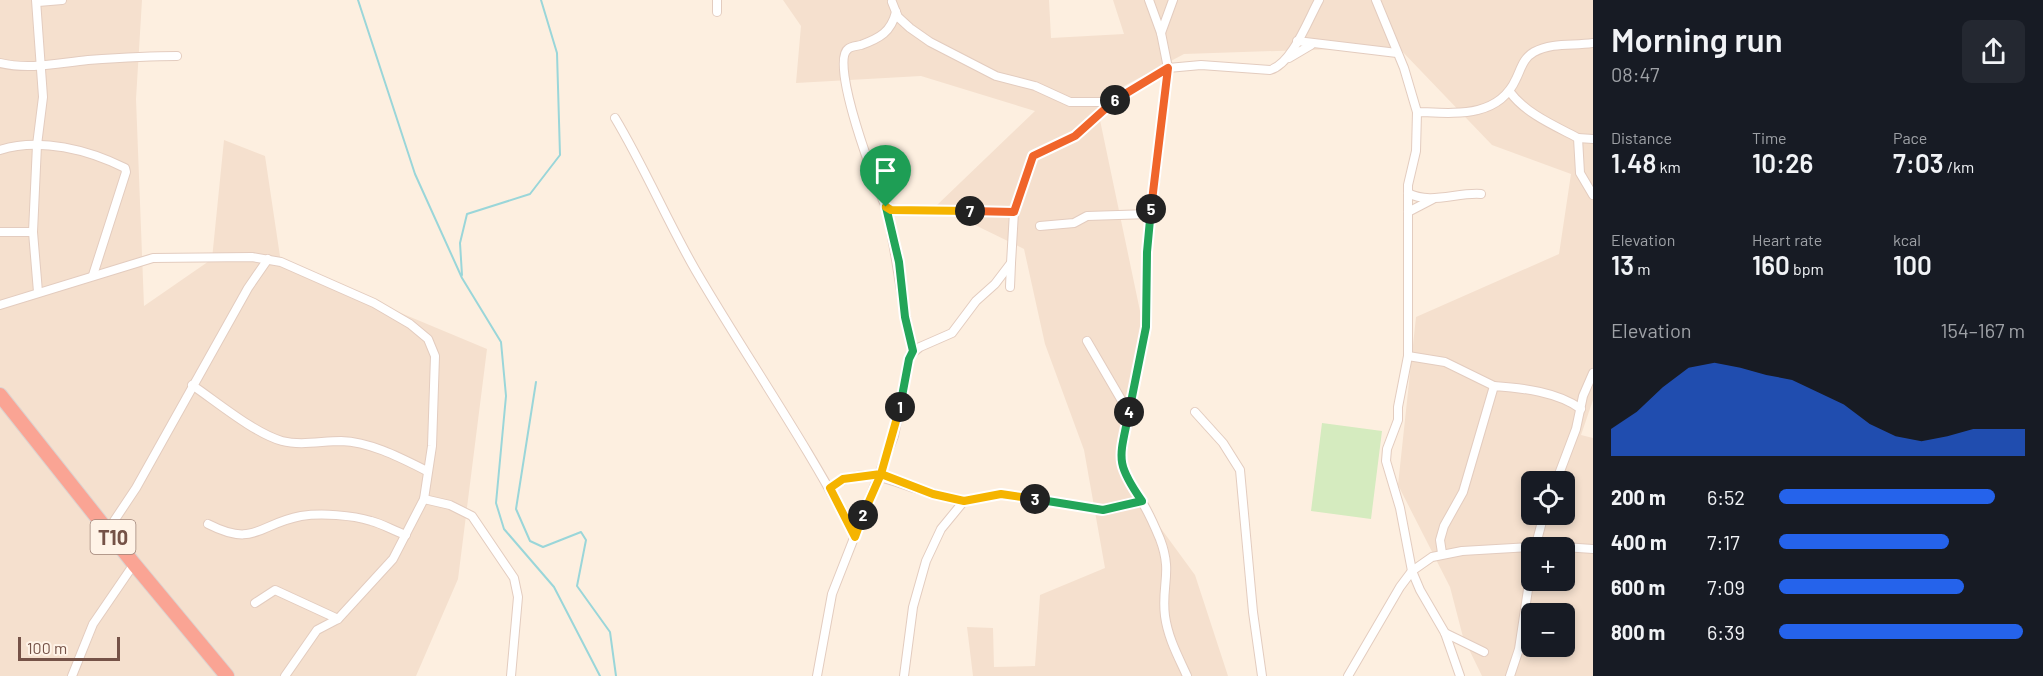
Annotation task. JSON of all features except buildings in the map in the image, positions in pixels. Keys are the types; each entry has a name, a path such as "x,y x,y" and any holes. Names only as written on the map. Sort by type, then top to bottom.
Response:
{"highway":[{"name":"T10","path":"0,395 134,564 227,676"}],"street":[{"path":"38,292 33,232 38,145 43,110 37,1 62,0"},
{"path":"717,0 717,12"},
{"path":"1149,0 1161,33 1168,68 1150,214 1146,327 1122,448 1122,470 1142,501 1160,540 1168,567 1165,618 1168,636 1187,676"},
{"path":"1161,33 1173,0"},
{"path":"1010,287 1014,212 1033,156 1075,136 1111,102 1168,68 1210,65 1270,70 1279,68 1288,58 1319,0"},
{"path":"1376,0 1418,112 1416,151 1408,193 1408,356 1398,407 1398,420 1387,449 1386,461 1399,502 1412,571 1420,590 1445,633 1460,676"},
{"path":"892,1 896,12 910,28 930,42 996,76 1035,86 1070,102 1111,102"},
{"path":"896,12 892,27 880,36 848,49 842,58 845,86 861,143 886,207 899,262 905,317 913,351"},
{"path":"1297,41 1311,45 1397,53"},
{"path":"1418,112 1449,114 1478,111 1510,92 1526,58 1533,52 1562,43 1593,43"},
{"path":"1288,58 1311,45"},
{"path":"0,63 17,67 91,60 177,56"},
{"path":"1510,92 1520,104 1548,122 1578,138 1593,139"},
{"path":"615,118 642,163 696,271 830,488 855,537"},
{"path":"1578,138 1580,173 1593,195"},
{"path":"0,150 38,145 74,150 99,157 126,170 93,275"},
{"path":"1408,193 1433,199"},
{"path":"1408,212 1433,199 1466,193 1481,194"},
{"path":"886,207 891,210 1014,212"},
{"path":"1040,226 1074,223 1088,216 1150,214"},
{"path":"0,232 33,232"},
{"path":"0,305 153,258 217,256 268,259 281,262 374,303 410,324 428,339 435,356 432,446 424,499 393,559 338,619 317,630 285,676"},
{"path":"108,530 136,488 248,288 268,259"},
{"path":"817,676 832,594 894,436 909,359 913,351 952,333 976,301 995,284 1011,263"},
{"path":"1087,341 1129,413"},
{"path":"1408,356 1445,362 1494,386 1532,390 1571,402 1581,409"},
{"path":"1560,471 1581,409 1583,396 1593,373"},
{"path":"192,386 252,426 280,441 342,441 365,445 428,471"},
{"path":"1442,553 1440,540 1444,526 1462,492 1494,386"},
{"path":"1195,412 1223,443 1240,470 1253,612 1262,676"},
{"path":"830,488 843,479 881,474 933,494 964,501 993,494 1010,494 1103,510 1142,501"},
{"path":"424,499 450,505 472,516 514,578 518,597 511,676"},
{"path":"904,676 913,607 926,561 941,529 964,501"},
{"path":"208,524 225,533 243,536 299,517 319,516 370,520 406,535"},
{"path":"1348,676 1412,571 1442,553 1521,548"},
{"path":"1575,548 1593,549"},
{"path":"72,676 93,624 134,564"},
{"path":"255,603 274,590 338,619"},
{"path":"1510,676 1519,649 1528,591"},
{"path":"1445,633 1484,651"}],"shaded area":[{"path":"0,0 142,0 136,99 144,306 212,259 224,140 265,156 281,263 487,349 458,579 416,676 0,676"},
{"path":"783,0 1049,0 1051,38 1124,34 1113,0 1593,0 1593,400 1581,435 1593,438 1593,676 1482,676 1463,637 1450,587 1398,485 1416,317 1559,254 1571,174 1492,145 1398,47 1184,54 1096,101 1144,330 1124,478 1195,575 1228,676 973,676 967,627 993,628 994,667 1035,666 1040,595 1105,568 1084,450 1045,344 1024,249 936,206 1035,111 921,76 796,83 801,26"}],"green space":[{"path":"1322,423 1382,431 1371,519 1311,511"}],"waterway":[{"path":"358,0 415,174 462,278 501,342 506,396 496,503 504,529 554,587 600,676"},
{"path":"462,275 460,243 467,214 530,194 560,155 557,53 541,0"},
{"path":"536,382 516,509 530,541 543,547 581,532 586,540 577,586 610,632 616,676"}],"route":[{"path":"886,207 888,210 1014,212 1033,156 1043,149 1075,136 1111,102 1168,68 1150,214 1146,327 1121,457 1124,475 1142,501 1103,510 1010,494 993,494 964,501 933,494 881,474 855,537 830,488 843,479 881,474 894,436 909,359 913,351 905,317 899,262 886,207"}]}
